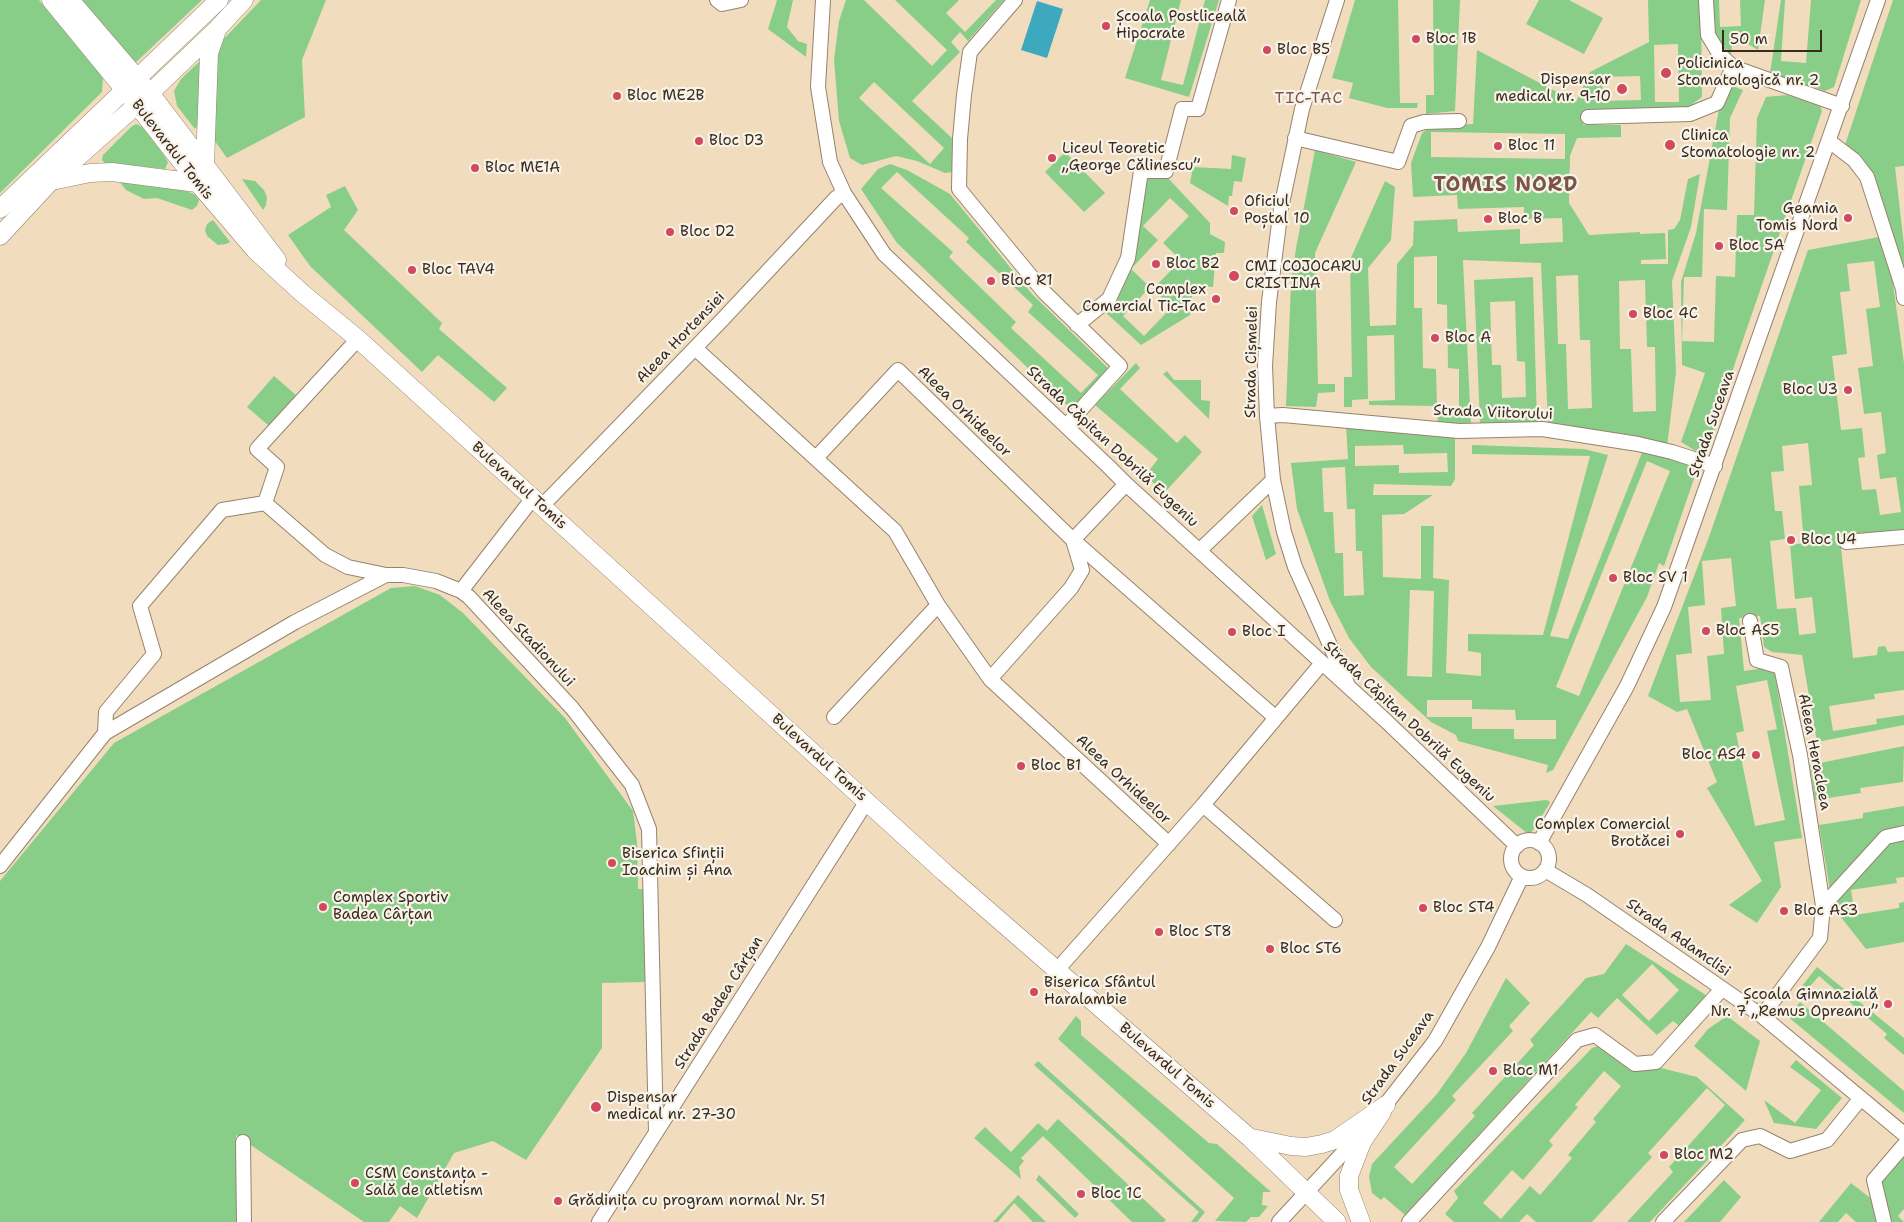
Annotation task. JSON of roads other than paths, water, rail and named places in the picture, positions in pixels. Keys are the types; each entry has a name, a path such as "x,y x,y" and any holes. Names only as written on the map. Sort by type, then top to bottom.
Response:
{"main road":[{"name":"Bulevardul Tomis","path":"51,0 132,85 205,166 302,293"},
{"name":"Bulevardul Tomis","path":"70,0 132,85"},
{"path":"0,209 219,0"},
{"path":"0,236 52,181 144,99 217,29 244,0"},
{"path":"205,166 209,53 217,29"},
{"name":"Bulevardul Tomis","path":"144,99 197,183 255,250 302,293 358,339 867,801 1250,1138 1337,1222"},
{"path":"52,181 112,172 197,183"},
{"path":"1250,1138 1291,1146 1306,1147 1322,1144 1342,1135 1386,1105"},
{"path":"1361,1222 1349,1190 1349,1176 1362,1142 1386,1105"}],"street":[{"path":"717,0 722,4 741,0"},
{"name":"Strada Căpitan Dobrilă Eugeniu","path":"823,0 818,87 830,162 844,193 884,254 1126,484 1386,721 1517,846"},
{"path":"1015,0 970,52 960,139 959,189 1044,292 1120,366 1066,426"},
{"path":"1077,325 1109,299 1128,258 1141,171 1166,172 1182,109 1198,109 1229,0"},
{"name":"Strada Cișmelei","path":"1337,0 1302,109 1295,138 1277,236 1269,302 1265,366 1267,416 1273,480 1284,532 1295,566 1350,688"},
{"path":"1706,0 1708,35 1720,54 1733,67 1842,106"},
{"name":"Strada Suceava","path":"1539,843 1627,686 1664,607 1878,0"},
{"path":"1588,117 1690,114 1717,103 1733,67"},
{"path":"1295,138 1398,162 1411,126 1424,122 1459,121"},
{"path":"1829,141 1854,160 1867,177 1903,289 1904,298"},
{"name":"Aleea Hortensiei","path":"461,591 538,502 695,348 836,198 844,193"},
{"path":"105,733 106,712 154,654 140,606 222,510 265,503 277,467 257,449 358,339"},
{"name":"Aleea Orhideelor","path":"695,348 895,531 938,605 990,679 1169,844"},
{"name":"Aleea Orhideelor","path":"816,458 898,370 1073,540 1276,718"},
{"name":"Strada Viitorului","path":"1267,416 1283,415 1459,431 1542,429 1638,444 1672,452 1715,466"},
{"path":"1200,550 1273,480"},
{"path":"1073,540 1126,484"},
{"name":"Aleea Stadionului","path":"265,503 324,555 348,567 386,575 403,575 436,581 461,591 469,597 572,708 632,785 649,829 656,1132"},
{"path":"1846,542 1904,537"},
{"name":"Aleea Orhideelor","path":"990,679 1071,588 1082,570 1073,540"},
{"path":"0,866 105,733 295,622 386,575"},
{"path":"834,717 938,605"},
{"name":"Aleea Heracleea","path":"1750,621 1758,660 1781,667 1800,755 1823,906 1820,938 1762,1016"},
{"name":"Aleea Orhideelor","path":"1057,970 1203,805 1322,663"},
{"name":"Strada Badea Cârțan","path":"599,1222 867,801"},
{"path":"1203,805 1334,920"},
{"path":"1823,906 1886,837 1904,833"},
{"path":"1528,840 1539,843 1544,847 1548,858 1545,870 1534,877 1522,876 1517,873 1511,862 1511,856 1517,846 1528,840"},
{"name":"Strada Adamclisi","path":"1545,870 1587,895 1762,1016 1904,1134"},
{"name":"Strada Suceava","path":"1279,1222 1386,1105 1435,1041 1488,947 1522,876"},
{"path":"1409,1222 1577,1040 1595,1035 1635,1064 1656,1062 1722,989"},
{"path":"1663,1222 1742,1140 1760,1136 1790,1151 1827,1140 1861,1098"},
{"path":"243,1142 244,1222"},
{"path":"1884,1222 1874,1180 1904,1146"}],"water":[{"path":"1037,1 1063,9 1047,58 1021,50"}],"place":[{"name":"Școala Postliceală Hipocrate","path":"1106,26"},
{"name":"Bloc 1B","path":"1416,39"},
{"name":"Bloc B5","path":"1267,50"},
{"name":"Policinica Stomatologică nr. 2","path":"1666,73"},
{"name":"Dispensar medical nr. 9-10","path":"1622,89"},
{"name":"Bloc ME2B","path":"617,96"},
{"name":"Bloc D3","path":"699,141"},
{"name":"Clinica Stomatologie nr. 2","path":"1670,145"},
{"name":"Bloc 11","path":"1498,146"},
{"name":"Liceul Teoretic „George Călinescu”","path":"1052,158"},
{"name":"Bloc ME1A","path":"475,168"},
{"name":"Oficiul Poștal 10","path":"1234,211"},
{"name":"Geamia Tomis Nord","path":"1848,218"},
{"name":"Bloc B","path":"1488,219"},
{"name":"Bloc D2","path":"670,232"},
{"name":"Bloc 5A","path":"1719,246"},
{"name":"Bloc B2","path":"1156,264"},
{"name":"Bloc TAV4","path":"412,270"},
{"name":"CMI COJOCARU CRISTINA","path":"1234,276"},
{"name":"Bloc R1","path":"991,281"},
{"name":"Complex Comercial Tic-Tac","path":"1216,299"},
{"name":"Bloc 4C","path":"1633,314"},
{"name":"Bloc A","path":"1435,338"},
{"name":"Bloc U3","path":"1848,390"},
{"name":"Bloc U4","path":"1791,540"},
{"name":"Bloc SV 1","path":"1613,578"},
{"name":"Bloc AS5","path":"1706,631"},
{"name":"Bloc I","path":"1232,632"},
{"name":"Bloc AS4","path":"1756,755"},
{"name":"Bloc B1","path":"1021,766"},
{"name":"Complex Comercial Brotăcei","path":"1680,834"},
{"name":"Biserica Sfinții Ioachim și Ana","path":"612,863"},
{"name":"Complex Sportiv Badea Cârțan","path":"323,907"},
{"name":"Bloc ST4","path":"1423,908"},
{"name":"Bloc AS3","path":"1784,911"},
{"name":"Bloc ST8","path":"1159,932"},
{"name":"Bloc ST6","path":"1270,949"},
{"name":"Biserica Sfântul Haralambie","path":"1034,992"},
{"name":"Școala Gimnazială Nr. 7 „Remus Opreanu”","path":"1888,1004"},
{"name":"Bloc M1","path":"1493,1071"},
{"name":"Dispensar medical nr. 27-30","path":"596,1107"},
{"name":"Bloc M2","path":"1664,1155"},
{"name":"CSM Constanța - Sală de atletism","path":"355,1183"},
{"name":"Bloc 1C","path":"1081,1194"},
{"name":"Grădinița cu program normal Nr. 51","path":"558,1201"}],"district":[{"name":"TIC-TAC","path":"1309,99"},
{"name":"TOMIS NORD","path":"1506,186"}]}
